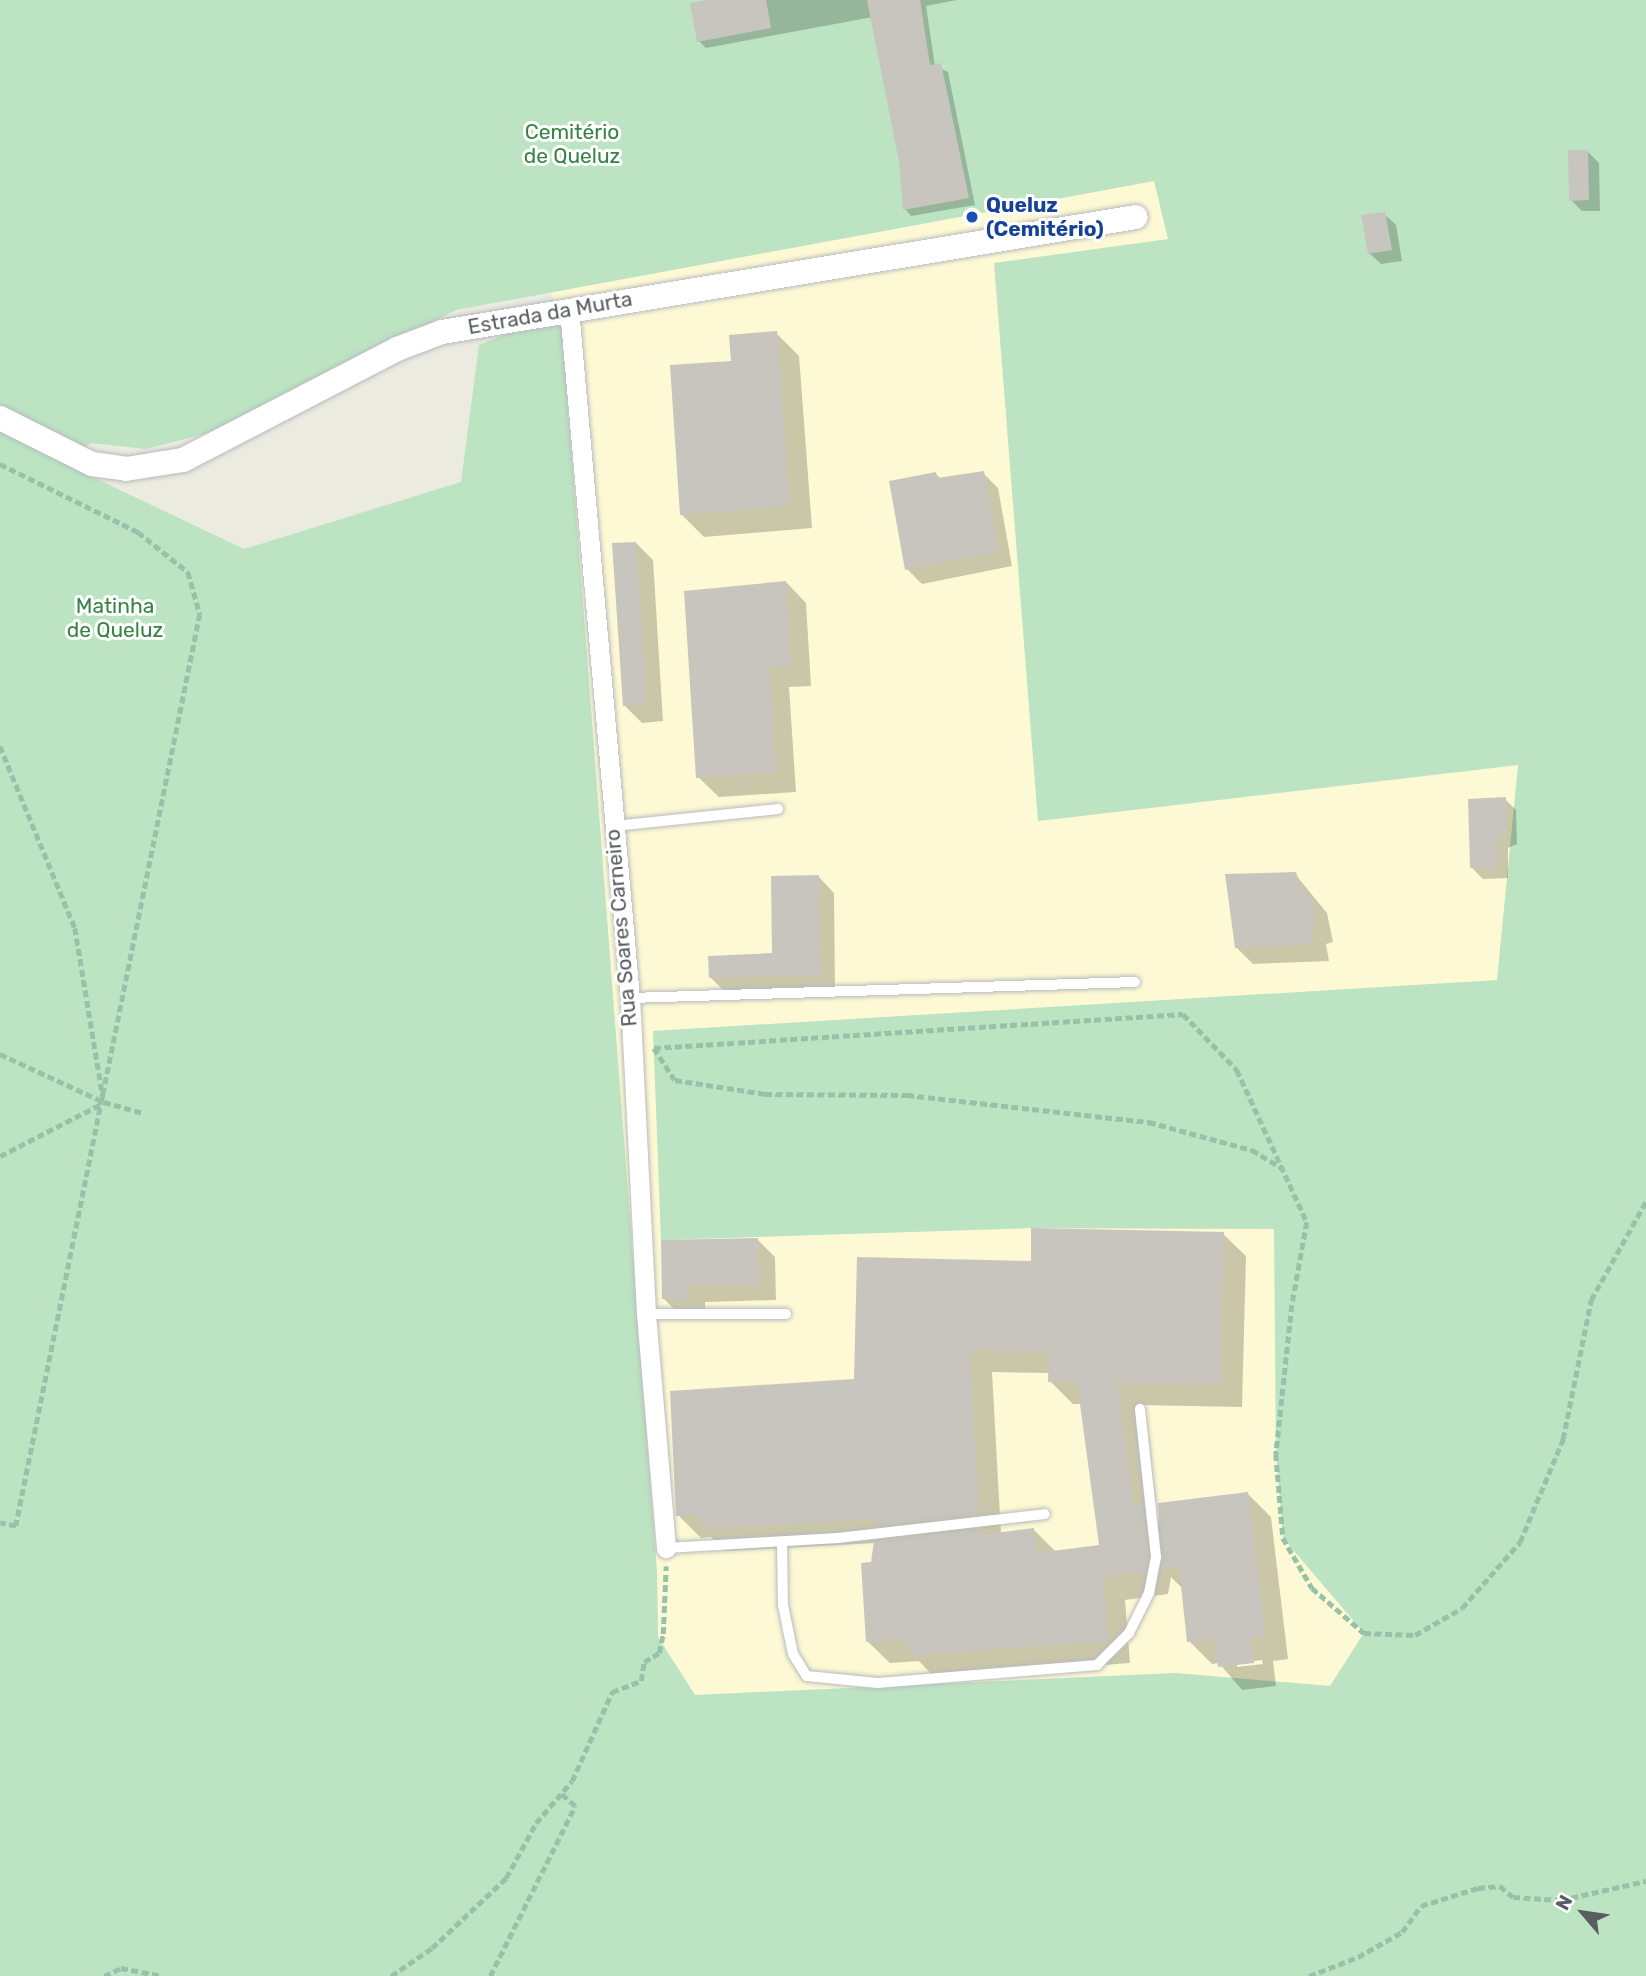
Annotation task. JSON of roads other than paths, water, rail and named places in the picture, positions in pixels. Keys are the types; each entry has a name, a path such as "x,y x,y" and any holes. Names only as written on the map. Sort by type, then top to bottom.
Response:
{"street":[{"name":"Estrada da Murta","path":"0,418 92,464 127,469 183,460 397,349 442,332 1136,217"},
{"name":"Rua Soares Carneiro","path":"569,309 630,998 646,1314 666,1548"}],"lane":[{"path":"613,827 778,809"},
{"path":"630,998 1135,982"},
{"path":"646,1314 786,1314"},
{"path":"782,1542 783,1605 793,1654 807,1676 878,1683 1097,1665 1129,1633 1149,1593 1156,1557 1140,1409"},
{"path":"666,1548 782,1542 1045,1514"}],"place":[{"name":"Queluz (Cemitério)","path":"972,217"}],"park label":[{"name":"Cemitério de Queluz","path":"572,144"},
{"name":"Matinha de Queluz","path":"115,618"}]}
